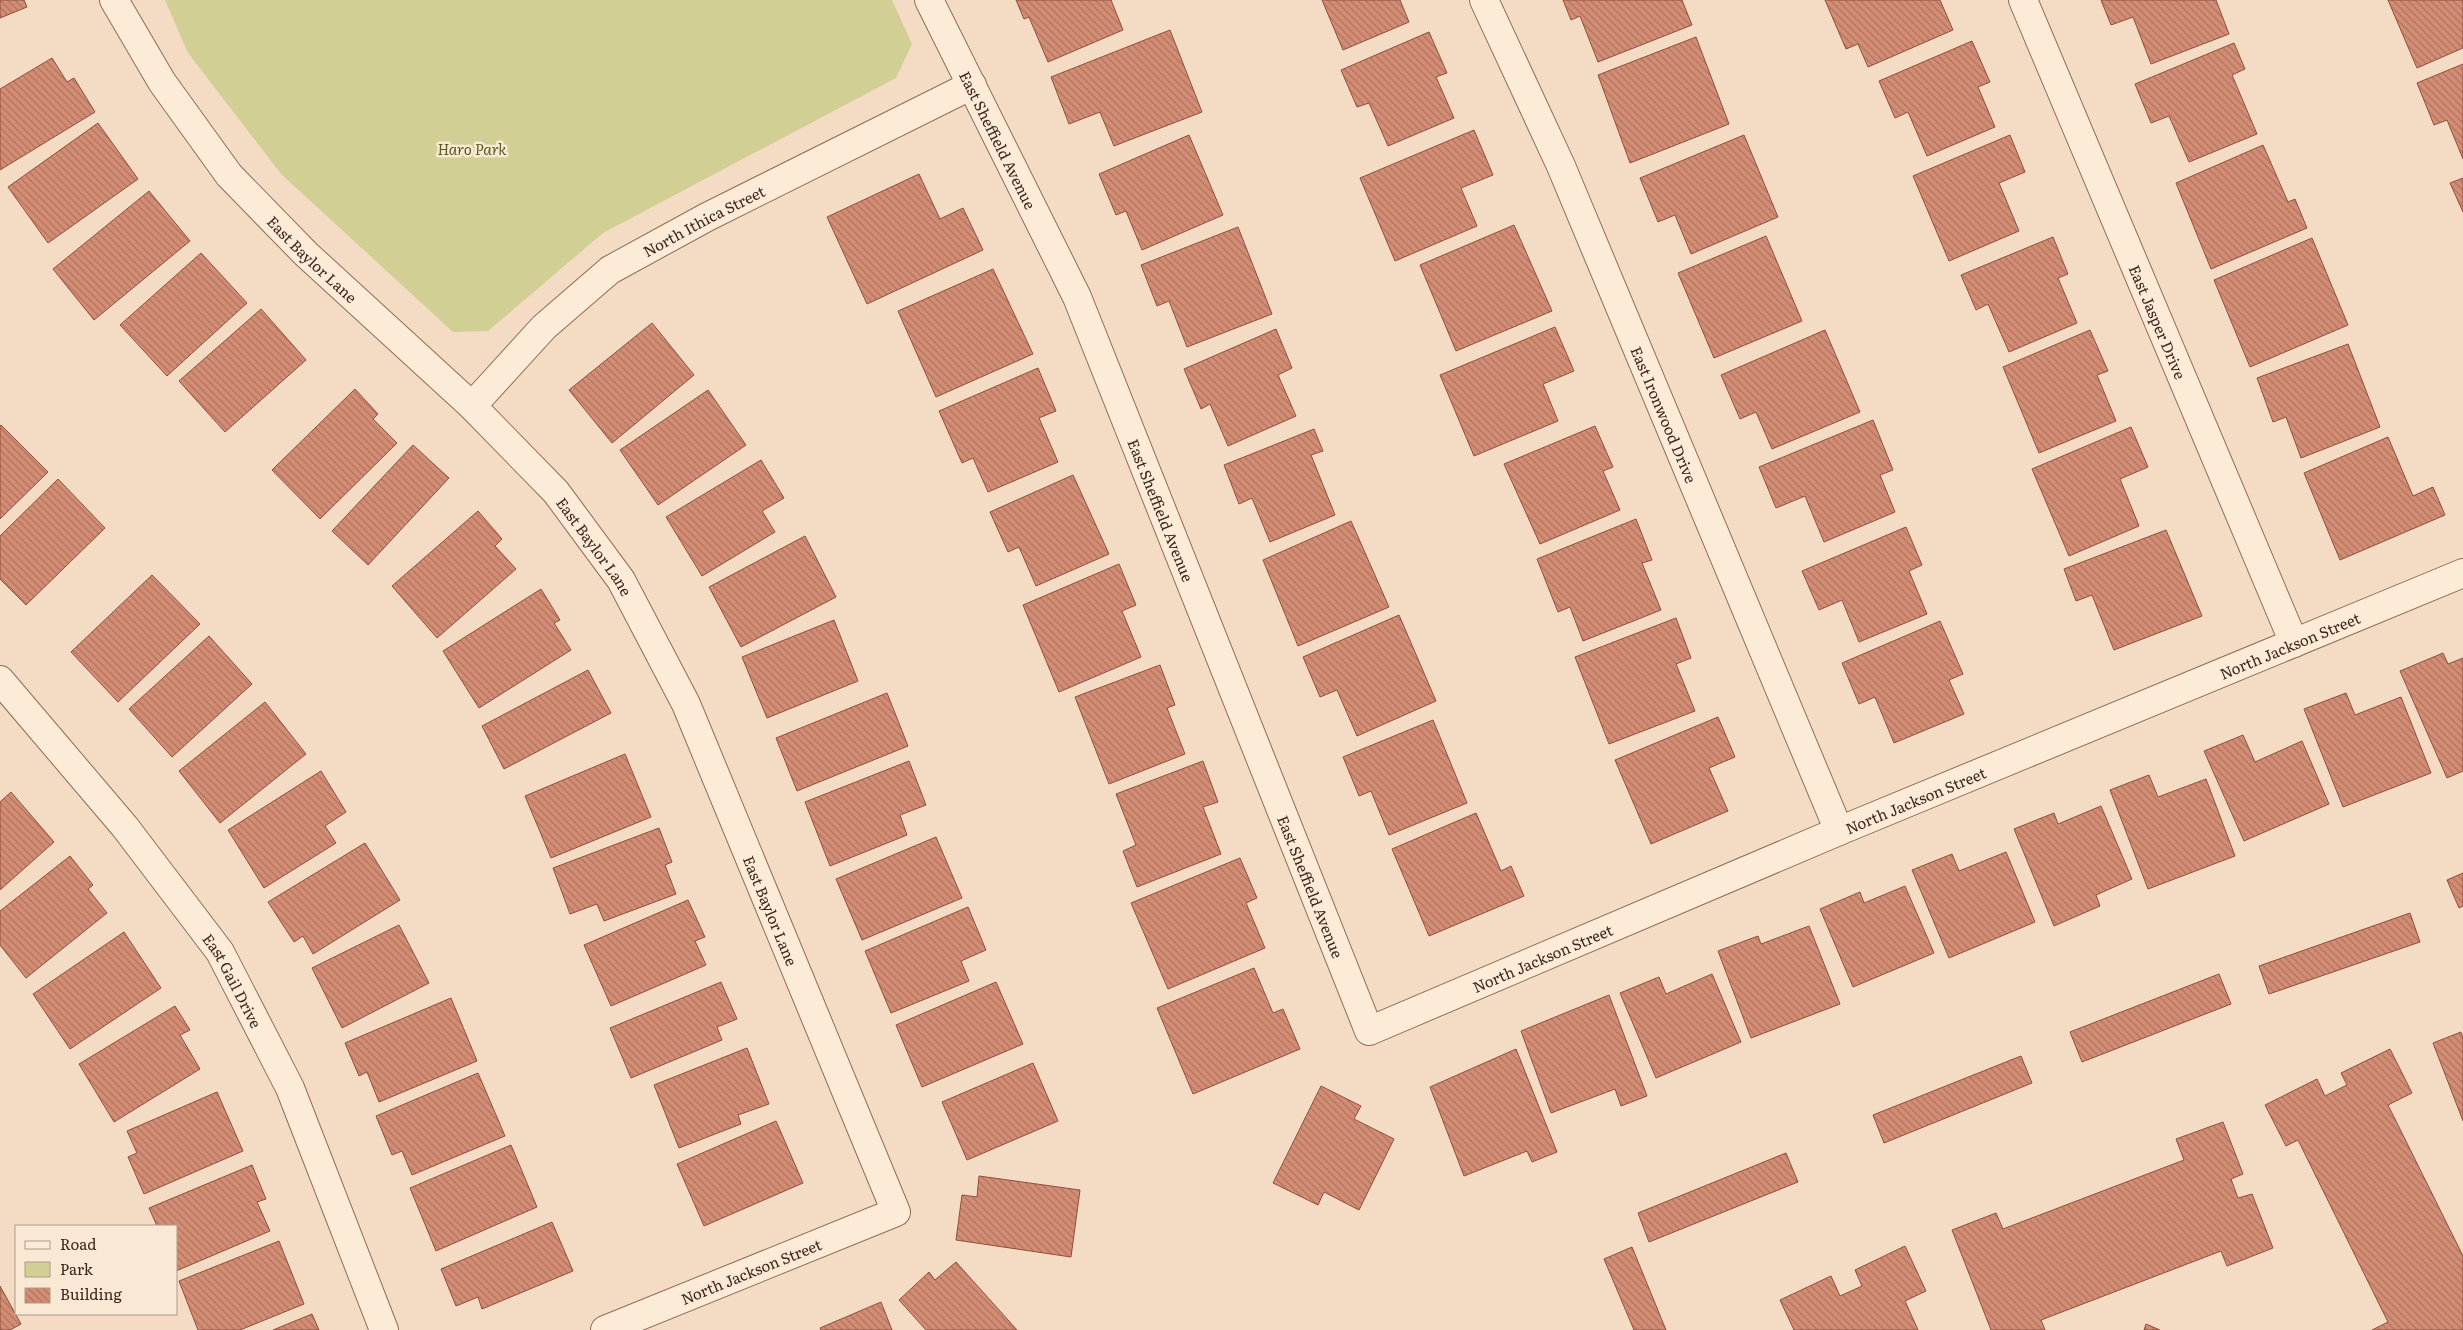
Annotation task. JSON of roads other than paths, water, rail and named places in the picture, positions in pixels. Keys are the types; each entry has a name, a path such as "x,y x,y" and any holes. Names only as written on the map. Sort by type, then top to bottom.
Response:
{"street":[{"name":"East Baylor Lane","path":"114,0 162,82 229,175 306,254 472,406 556,492 621,580 686,704 896,1212"},
{"name":"East Sheffield Avenue","path":"929,0 1077,296 1369,1031"},
{"name":"East Ironwood Drive","path":"1484,0 1561,166 1840,831"},
{"name":"East Jasper Drive","path":"2023,0 2294,643"},
{"name":"North Ithica Street","path":"472,406 544,327 610,270 707,216 972,85"},
{"name":"North Jackson Street","path":"1369,1031 1840,831 2463,573"},
{"name":"East Gail Drive","path":"0,680 125,826 220,952 290,1088 384,1330"},
{"name":"North Jackson Street","path":"605,1330 896,1212"}],"park label":[{"name":"Haro Park","path":"472,148"}]}
